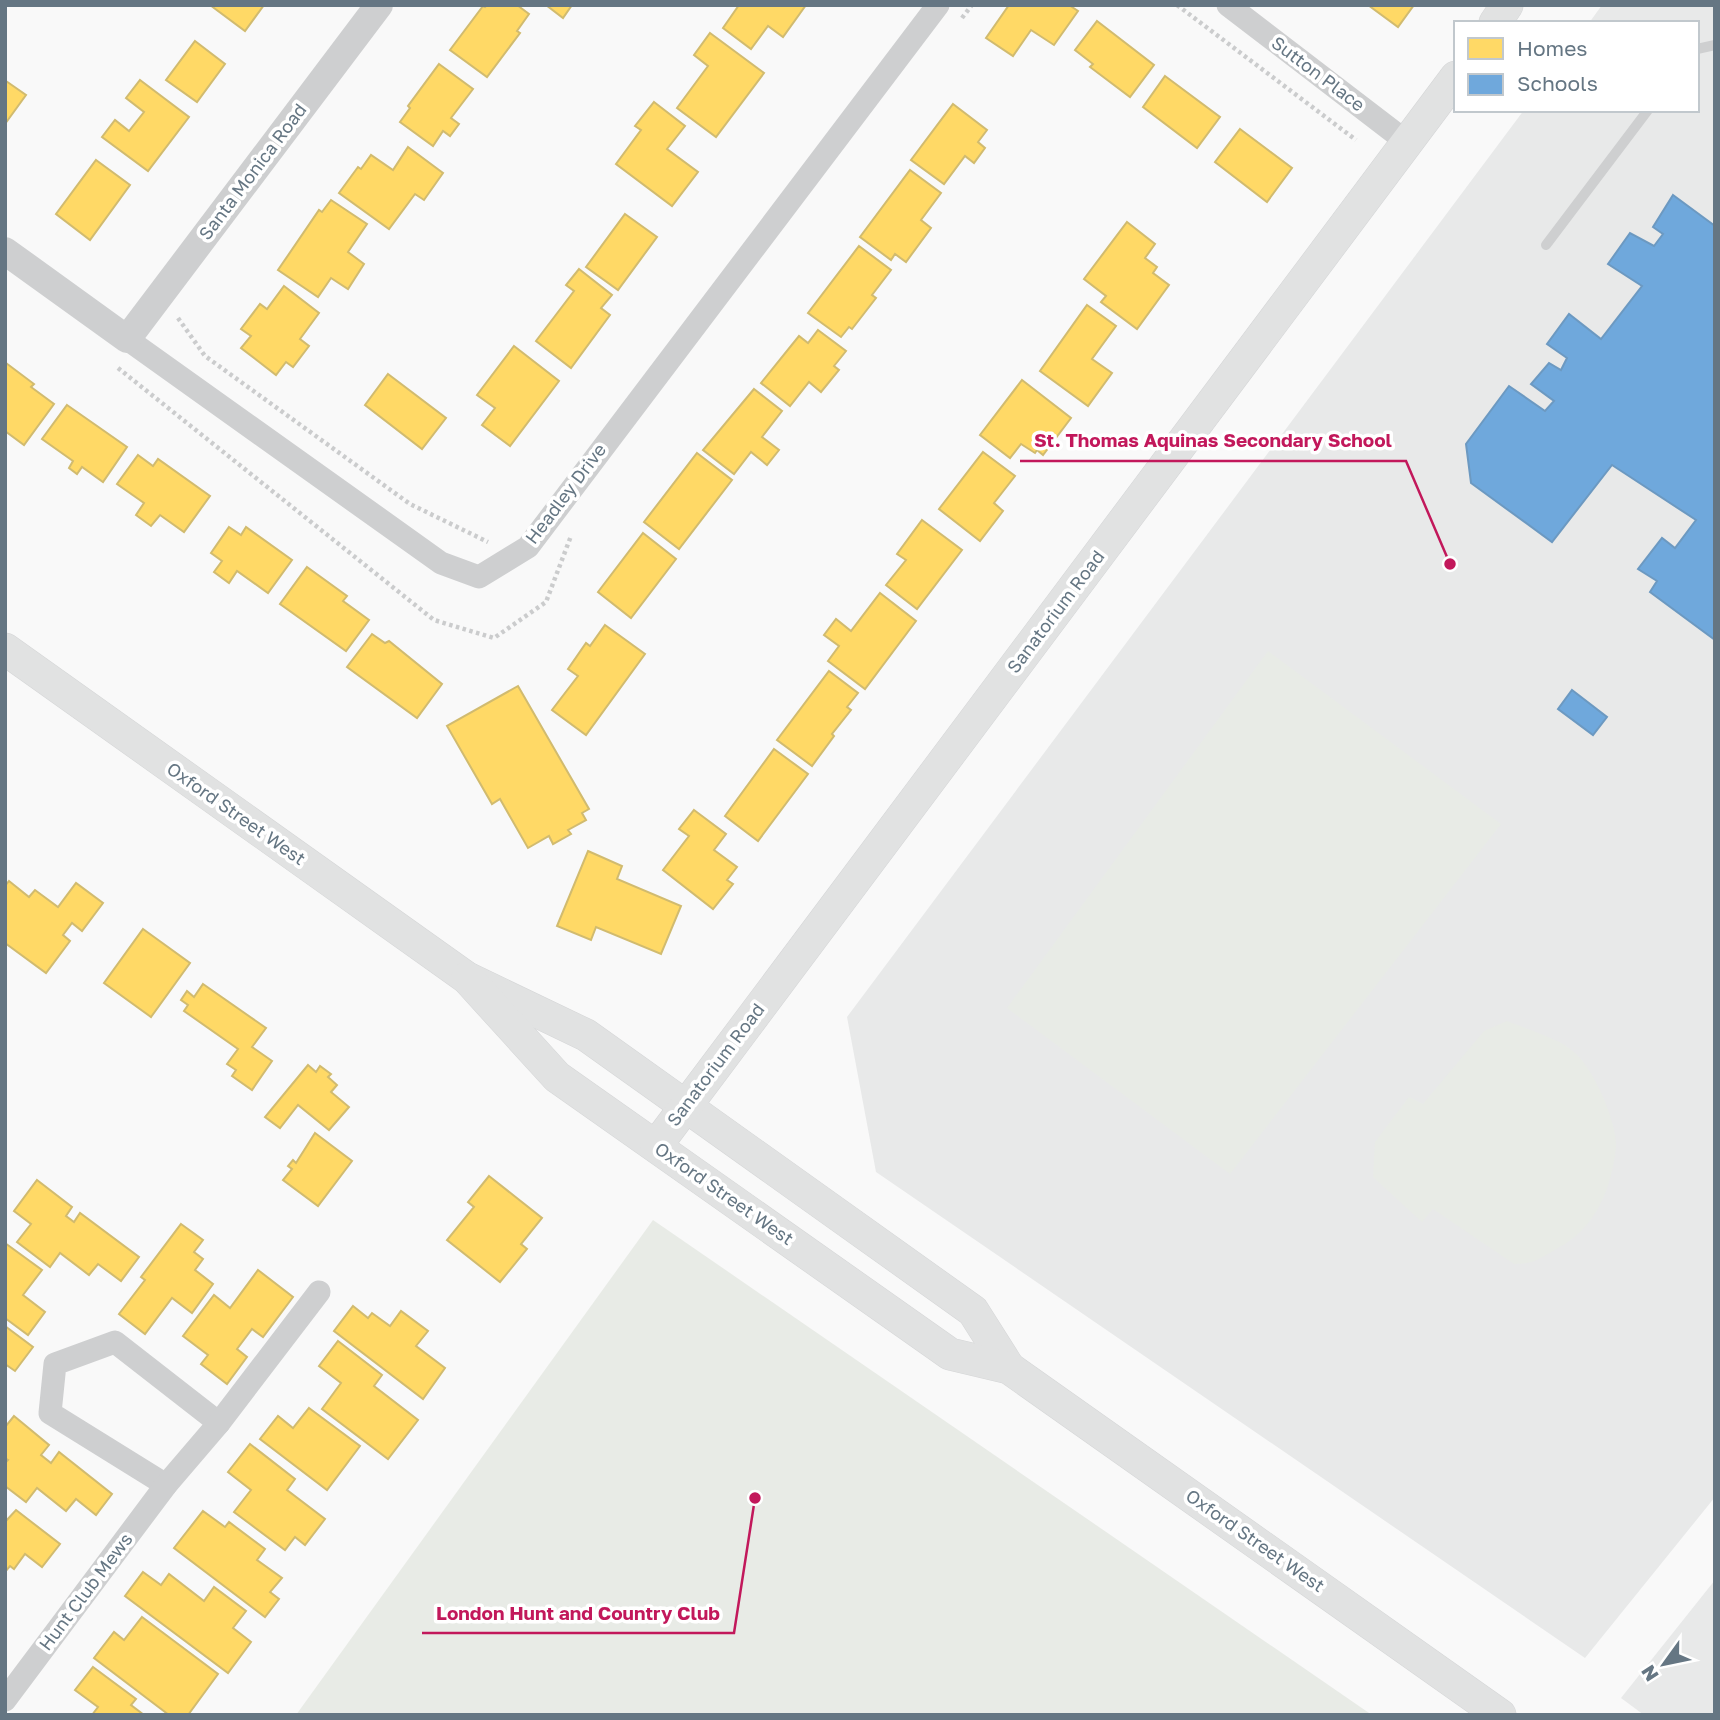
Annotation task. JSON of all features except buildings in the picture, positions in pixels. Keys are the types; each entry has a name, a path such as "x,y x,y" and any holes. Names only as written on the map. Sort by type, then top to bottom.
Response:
{"main road":[{"path":"1496,21 1507,5"},
{"name":"Sanatorium Road","path":"656,1146 1454,80"},
{"name":"Oxford Street West","path":"5,649 467,978 586,1035 973,1311 1009,1368"},
{"name":"Oxford Street West","path":"467,978 556,1077 950,1353 1009,1368 1500,1715"}],"street":[{"name":"Santa Monica Road","path":"127,339 379,5"},
{"name":"Headley Drive","path":"5,251 441,562 479,577 528,547 939,5"},
{"name":"Sutton Place","path":"1228,5 1408,143"},
{"name":"Hunt Club Mews","path":"5,1700 166,1485 219,1423 319,1292"},
{"path":"166,1485 51,1413 55,1364 115,1342 219,1423"}],"lane":[{"path":"1546,245 1646,112"}],"path":[{"path":"955,27 972,5"},
{"path":"1177,5 1356,140"},
{"path":"184,309 177,319 205,356 410,504 496,546"},
{"path":"110,361 434,620 494,638 546,602 572,533"}],"shaded area":[{"path":"1602,5 1715,5 1715,1497 1585,1658 876,1172 847,1017 1523,112 1699,112 1699,21 1590,21"},
{"path":"1268,651 1501,824 1230,1174 1007,1008"},
{"path":"1507,1021 1561,1043 1575,1053 1589,1071 1608,1109 1616,1145 1606,1191 1588,1224 1558,1248 1537,1260 1521,1264 1514,1264 1433,1209 1422,1222 1373,1177 1375,1142 1409,1097 1423,1104 1484,1031"},
{"path":"653,1220 1372,1715 296,1715"},
{"path":"1715,1580 1715,1715 1644,1715 1621,1698"}],"place":[{"name":"St. Thomas Aquinas Secondary School","path":"1450,564"},
{"name":"London Hunt and Country Club","path":"755,1498"}]}
